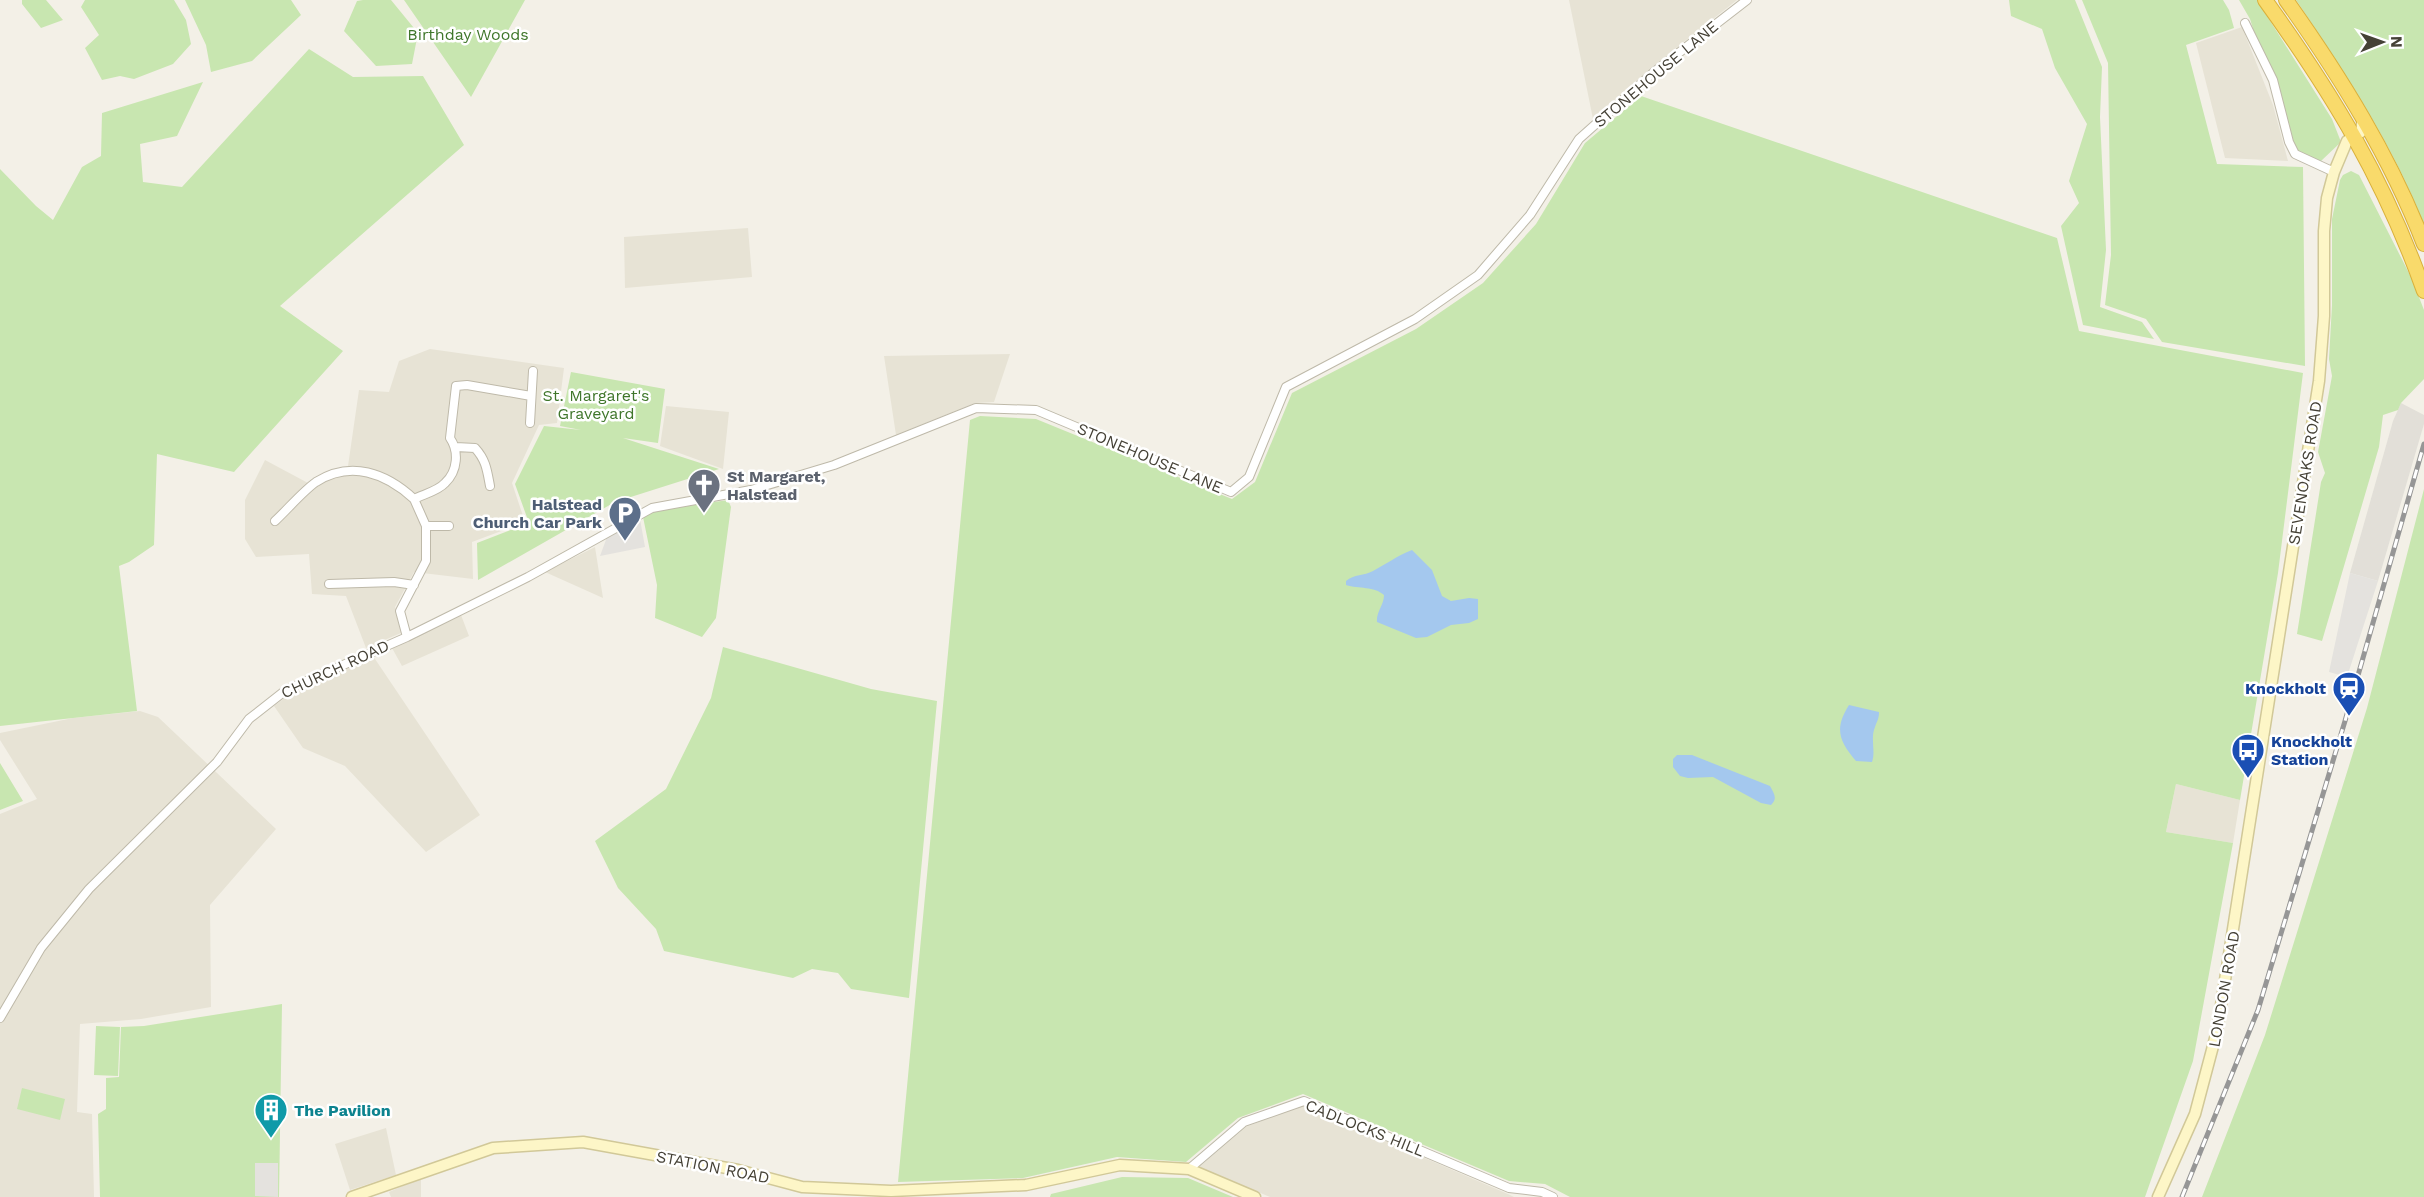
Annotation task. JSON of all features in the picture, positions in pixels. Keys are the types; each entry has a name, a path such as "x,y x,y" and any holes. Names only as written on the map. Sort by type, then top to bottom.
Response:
{"highway":[{"path":"2265,0 2317,73 2355,136 2388,202 2424,291"},
{"path":"2286,0 2363,117 2398,184 2424,244"}],"street":[{"name":"STONEHOUSE LANE","path":"751,490 834,465 976,408 1036,410 1232,492 1250,477 1286,387 1415,319 1478,275 1530,215 1579,139 1654,72 1747,0"},
{"path":"2245,23 2273,80 2289,142 2295,154 2334,172"},
{"name":"SEVENOAKS ROAD","path":"2257,773 2318,389 2324,316 2324,231 2327,198 2334,172 2347,141 2362,130 2363,117"},
{"path":"530,423 533,371"},
{"path":"414,499 444,485 452,475 456,447 450,438 456,386 467,385 531,396"},
{"path":"456,447 475,448 487,465 490,486"},
{"path":"275,521 315,483 340,471 358,469 370,471 405,491 414,499 426,526 426,561 400,611 407,637"},
{"name":"CHURCH ROAD","path":"0,1018 40,948 89,889 217,762 249,719 286,690 407,637 528,577 652,508 751,490"},
{"path":"426,526 449,526"},
{"path":"329,584 394,582 414,585"},
{"name":"LONDON ROAD","path":"2158,1197 2189,1129 2210,1064 2227,976 2257,773"},
{"name":"CADLOCKS HILL","path":"1189,1169 1244,1122 1304,1101 1509,1188 1542,1192 1553,1197"},
{"name":"STATION ROAD","path":"352,1197 493,1148 583,1142 738,1170 802,1187 891,1191 1026,1185 1120,1165 1189,1169 1255,1197"}],"shaded area":[{"path":"1569,0 1737,0 1652,67 1593,119"},
{"path":"2242,27 2273,105 2288,161 2225,158 2196,43"},
{"path":"748,228 752,277 625,288 624,237"},
{"path":"430,349 564,368 557,423 539,425 512,483 525,522 472,542 473,579 414,572 395,607 401,633 366,648 346,596 312,594 309,554 256,557 245,539 245,500 265,460 308,483 348,466 359,390 389,392 399,361"},
{"path":"1010,354 994,402 975,403 896,435 884,356"},
{"path":"2401,403 2424,415 2424,424 2378,581 2350,573 2393,421"},
{"path":"666,406 729,412 723,469 660,446"},
{"name":"Halstead Church Car Park","path":"640,519 645,547 600,556 607,537"},
{"path":"595,547 603,598 545,572"},
{"path":"2350,573 2378,581 2347,677 2329,672"},
{"path":"461,615 469,636 402,666 392,648"},
{"path":"373,656 480,815 426,852 345,766 303,748 274,706 286,697"},
{"path":"140,711 158,717 276,829 210,905 211,1007 141,1019 80,1024 77,1112 92,1114 94,1197 0,1197 0,814 37,799 0,740 0,733 73,718"},
{"path":"2176,784 2240,800 2233,843 2166,832"},
{"path":"1302,1105 1514,1197 1270,1197 1199,1167 1246,1127"},
{"path":"386,1128 396,1175 350,1190 335,1144"},
{"path":"255,1163 278,1163 278,1197 255,1196"},
{"path":"421,1178 421,1197 391,1197 389,1192"}],"green space":[{"path":"22,0 46,0 63,20 41,28 22,4"},
{"path":"85,0 174,0 186,20 191,44 173,64 134,79 120,76 102,80 85,48 99,35 81,7"},
{"path":"185,0 291,0 301,15 252,61 211,72 206,45"},
{"path":"391,0 418,33 412,64 376,66 344,31 357,1"},
{"name":"Birthday Woods","path":"404,0 525,0 471,97"},
{"path":"2009,0 2075,0 2102,67 2100,117 2106,250 2100,307 2142,322 2154,339 2083,325 2061,226 2079,203 2069,181 2087,124 2055,68 2042,29 2011,16"},
{"path":"2082,0 2223,0 2229,10 2234,28 2186,45 2217,164 2303,167 2305,366 2162,342 2146,319 2105,305 2111,255 2108,63"},
{"path":"2239,0 2257,0 2332,119 2341,142 2321,161 2294,158 2250,19"},
{"path":"2296,0 2424,0 2424,224 2382,136 2350,81"},
{"path":"309,49 353,77 423,76 464,145 280,306 343,351 234,472 157,454 154,545 119,566 137,711 0,726 0,169 53,220 82,167 101,156 102,113 203,82 177,136 140,144 143,182 182,187"},
{"path":"1641,96 2057,238 2079,331 2303,373 2278,573 2240,800 2176,784 2166,832 2233,843 2193,1061 2145,1197 1570,1197 1545,1184 1509,1181 1303,1094 1238,1118 1186,1162 1117,1157 1023,1178 898,1182 970,420 980,416 1036,419 1232,499 1255,482 1292,393 1416,329 1483,283 1536,224 1585,143"},
{"path":"2351,171 2359,175 2412,279 2424,310 2424,379 2401,403 2398,410 2383,415 2379,447 2322,641 2297,634 2321,482 2325,473 2318,452 2332,376 2329,359 2332,305 2332,219 2340,180 2343,175"},
{"name":"St. Margaret's Graveyard","path":"571,372 665,389 658,443 623,438 719,469 615,502 478,580 477,543 529,523 515,484 544,426 581,430 560,426"},
{"path":"2424,489 2424,1197 2202,1197 2265,1035 2367,708"},
{"path":"728,500 731,507 716,618 702,637 655,618 657,585 643,517 654,511"},
{"path":"723,647 871,689 937,701 909,998 851,989 838,973 812,969 793,978 664,951 656,929 618,888 595,841 666,789 711,698"},
{"path":"0,763 23,801 0,810"},
{"path":"282,1004 279,1197 100,1197 98,1114 106,1109 106,1078 119,1077 121,1027 144,1026"},
{"path":"96,1026 120,1027 118,1076 94,1075"},
{"path":"22,1088 65,1099 60,1120 17,1109"},
{"path":"1122,1177 1188,1178 1233,1197 1050,1197 1051,1194"}],"water":[{"path":"1412,550 1432,570 1442,596 1451,601 1478,599 1478,619 1469,623 1451,625 1427,637 1416,638 1377,622 1384,595 1371,589 1346,585 1346,581 1373,571"},
{"path":"1849,705 1879,712 1874,731 1872,762 1856,761 1842,741 1841,721"},
{"path":"1677,755 1692,755 1770,786 1775,796 1774,800 1771,805 1761,803 1713,777 1680,776 1673,767 1673,759"}],"railway":[{"path":"2182,1197 2258,1010 2345,721 2424,444"}],"place":[{"name":"St Margaret, Halstead","path":"704,514"},
{"name":"Halstead Church Car Park","path":"625,542"},
{"name":"Knockholt","path":"2349,717"},
{"name":"Knockholt Station","path":"2248,779"},
{"name":"The Pavilion","path":"271,1139"}]}
